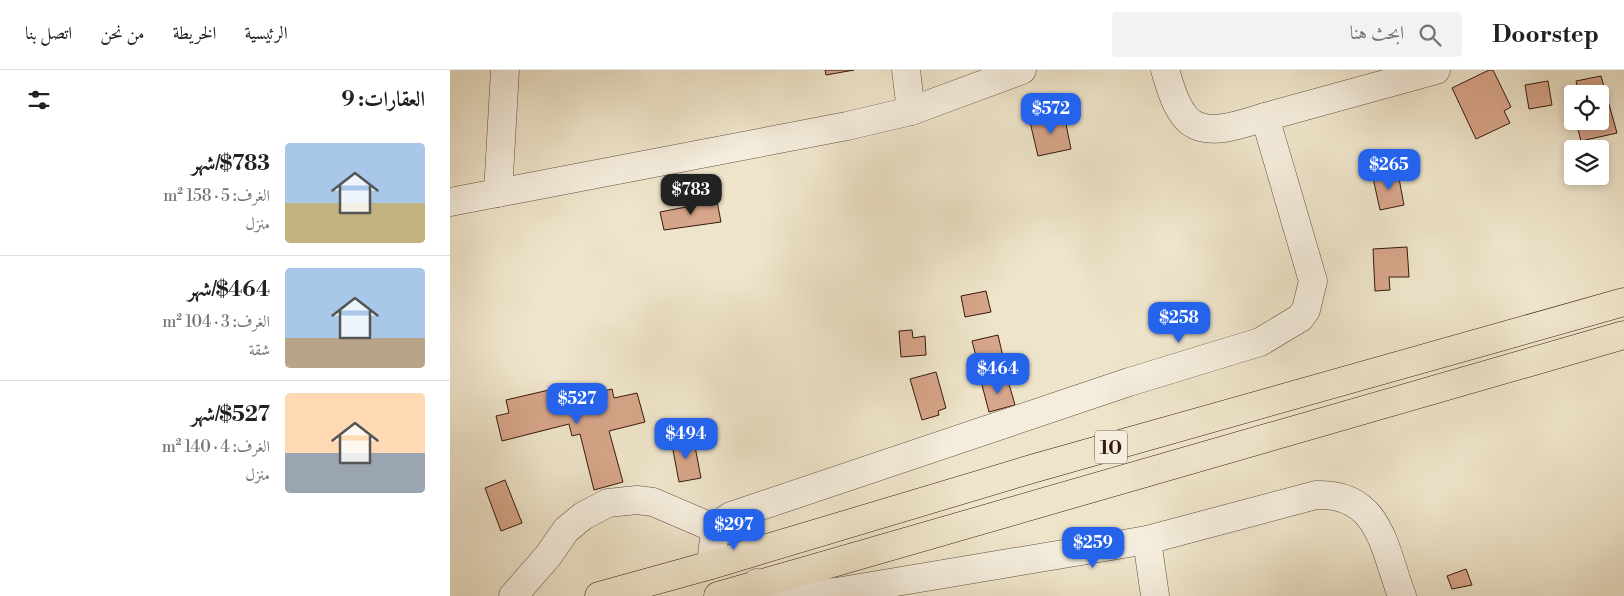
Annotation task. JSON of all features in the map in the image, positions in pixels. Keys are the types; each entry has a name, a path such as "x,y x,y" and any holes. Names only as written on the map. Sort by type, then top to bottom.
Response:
{"highway":[{"name":"10","path":"599,596 711,565 1035,468 1624,302"},
{"name":"10","path":"718,596 757,583 1624,335"}],"street":[{"path":"498,193 502,97 506,86 505,70"},
{"path":"906,70 911,111"},
{"path":"450,202 696,156 911,111 1022,70"},
{"path":"1165,70 1177,103 1188,120 1200,126 1213,129 1235,126 1436,70"},
{"path":"711,565 716,529 722,521 731,516 1129,382 1260,342 1300,318 1306,310 1313,281 1265,117"},
{"path":"757,583 781,594 810,595 1147,540 1316,496 1344,497 1363,508 1373,522 1388,554 1402,596"},
{"path":"513,596 548,556 566,530 583,516 608,504 637,500 653,502 716,529"},
{"path":"1147,540 1155,596"}],"building":[{"path":"825,70 854,70 826,75"},
{"path":"1489,70 1493,70 1511,107 1504,111 1510,123 1476,139 1452,88"},
{"path":"1601,76 1604,85 1577,85 1576,81"},
{"path":"1548,81 1552,105 1529,109 1525,85"},
{"path":"1609,104 1617,133 1581,140 1578,130 1609,130"},
{"path":"1064,114 1071,149 1038,156 1030,122"},
{"path":"1398,173 1404,205 1380,210 1373,178"},
{"path":"717,201 721,222 664,230 660,212"},
{"path":"1407,247 1409,277 1389,277 1390,290 1375,291 1373,249"},
{"path":"986,291 991,312 965,317 961,296"},
{"path":"912,330 913,338 925,336 926,355 901,357 899,331"},
{"path":"998,335 1004,361 992,364 991,361 978,364 972,341"},
{"path":"936,372 946,408 938,411 939,415 922,420 910,379"},
{"path":"1007,377 1015,405 989,412 982,385"},
{"path":"612,389 614,398 637,393 645,422 609,431 623,482 594,490 580,434 572,436 569,424 502,441 496,416 509,413 506,400 549,390 552,404"},
{"path":"685,436 686,442 694,441 701,478 679,482 672,445 677,444 676,438"},
{"path":"505,480 522,523 501,531 485,488"},
{"path":"1466,569 1472,585 1452,589 1447,576"}]}
